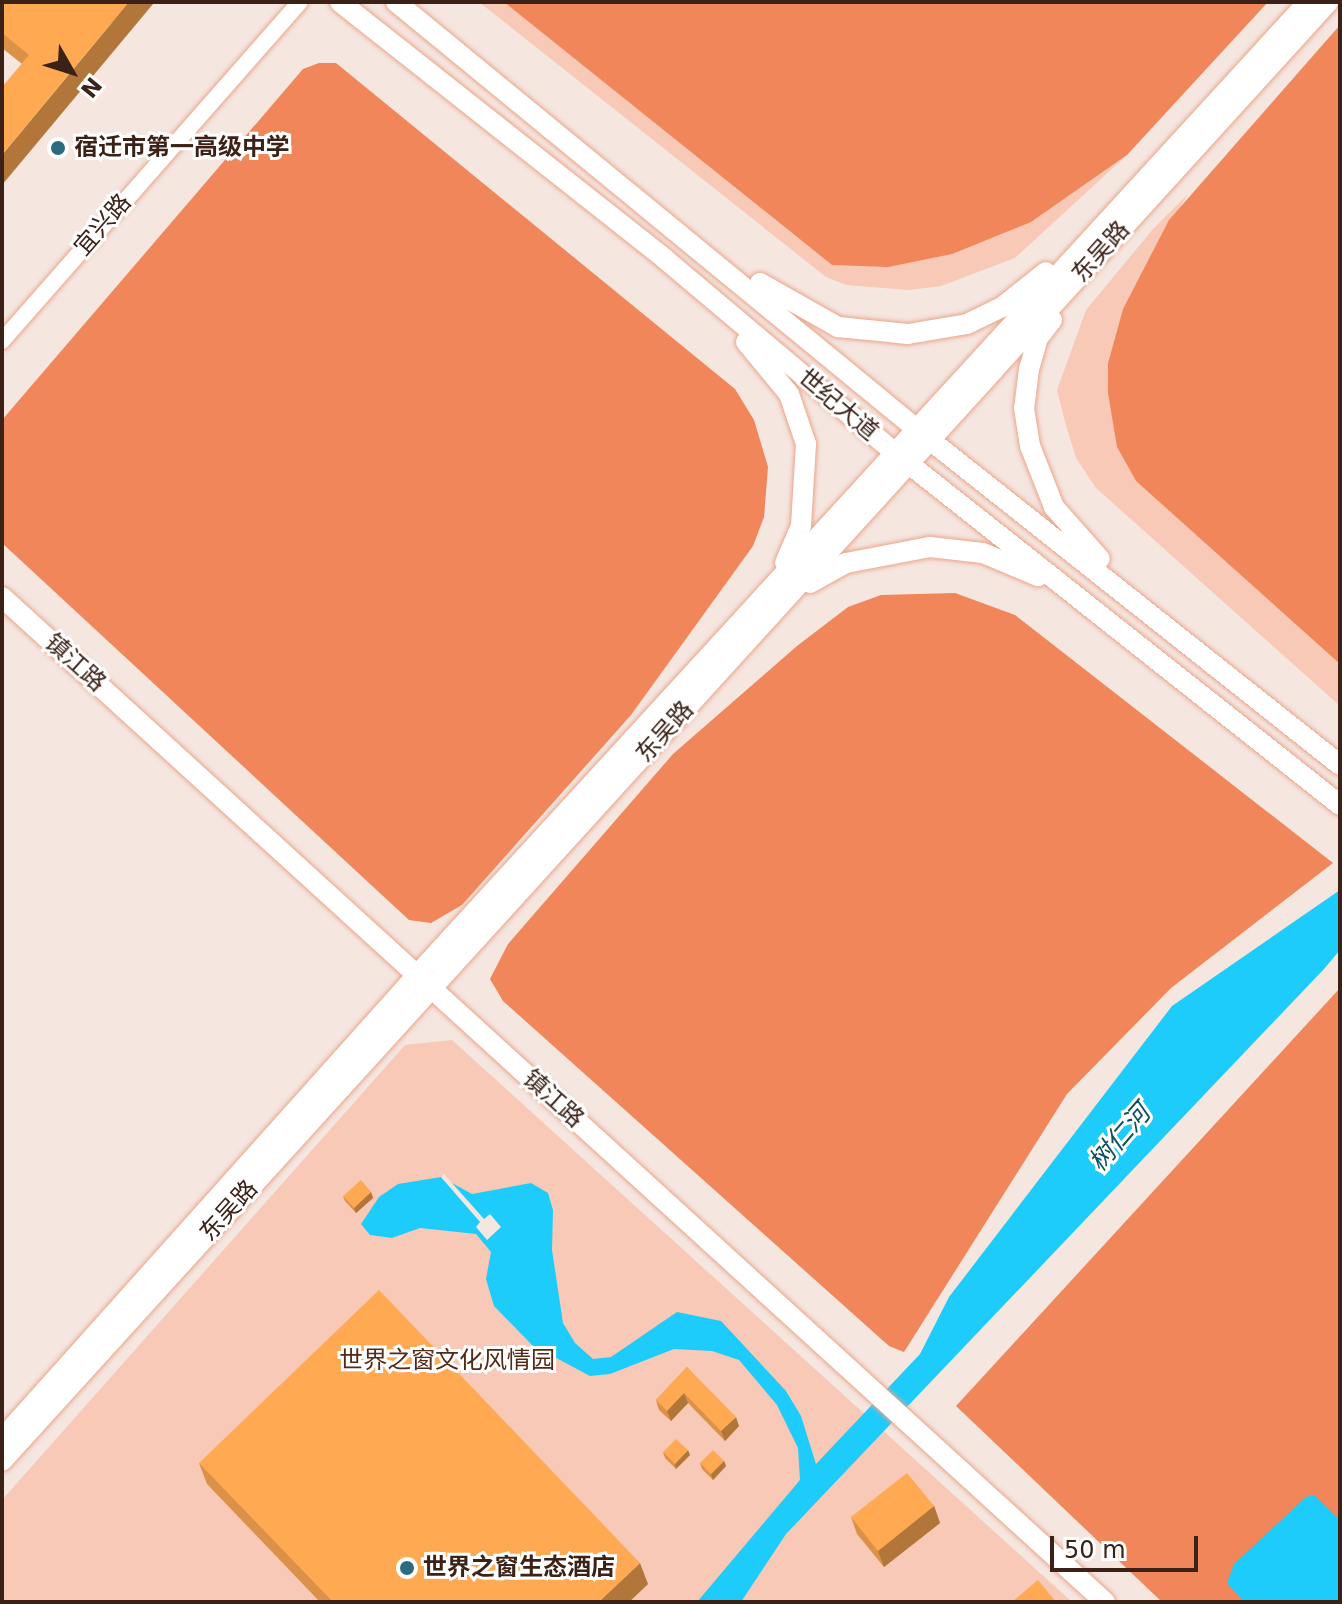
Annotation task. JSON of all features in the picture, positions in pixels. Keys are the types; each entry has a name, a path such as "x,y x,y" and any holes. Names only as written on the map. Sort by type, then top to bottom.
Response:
{"street":[{"name":"宜兴路","path":"2,341 300,2"},
{"name":"世纪大道","path":"340,2 665,259 902,458 1340,805"},
{"name":"世纪大道","path":"396,2 689,238 923,434 1340,765"},
{"name":"东吴路","path":"1098,243 1308,2"},
{"name":"东吴路","path":"2,1439 1098,243 1328,2"},
{"path":"689,238 810,316 838,327 908,334 941,332 1002,307 1098,243"},
{"path":"1098,243 1038,338 1029,369 1024,408 1038,476 1083,544 1240,684"},
{"path":"665,259 774,371 802,421 806,444 803,514 785,587"},
{"path":"785,587 846,563 947,547 983,553 1019,566 1084,601"},
{"name":"镇江路","path":"2,597 1105,1602"},
{"name":"东吴路","path":"2,1461 424,981"}],"green space":[{"path":"479,2 504,2 832,265 1031,222 1127,155 1015,258 941,286 909,290 846,285 826,277"},
{"path":"1187,195 1123,309 1108,363 1117,447 1136,481 1340,664 1340,706 1096,488 1076,458 1065,422 1057,390 1086,310 1153,229"},
{"name":"世界之窗文化风情园","path":"452,1040 1072,1602 2,1602 2,1500 405,1045"}],"shaded area":[{"path":"504,2 1268,2 1127,155 1031,222 952,254 888,267 832,265"},
{"path":"1340,25 1340,664 1136,481 1117,447 1108,393 1108,363 1123,309 1169,220"},
{"path":"319,63 336,63 735,389 754,420 768,467 764,517 753,546 631,715 462,905 431,923 409,920 2,543 2,420 303,69"},
{"path":"955,593 1015,615 1333,863 1171,988 1067,1094 904,1352 889,1346 503,1001 490,979 508,944 673,754 797,646 848,607 881,595"},
{"path":"1340,988 1340,1602 1162,1602 956,1406"}],"water":[{"name":"树仁河","path":"1340,890 1340,950 786,1534 741,1602 697,1602 800,1480 798,1448 777,1405 739,1360 712,1351 674,1349 610,1374 590,1376 532,1345 494,1306 486,1279 491,1252 476,1234 420,1228 392,1238 370,1235 361,1224 379,1197 398,1184 441,1177 472,1194 531,1183 548,1193 553,1210 552,1250 563,1323 575,1343 593,1359 611,1357 677,1312 721,1321 786,1391 801,1416 816,1464 920,1354 949,1297 1172,1006"},
{"path":"1314,1495 1340,1520 1340,1602 1244,1602 1227,1583 1234,1564 1306,1497"}],"pier":[{"path":"444,1174 484,1219 490,1214 501,1227 487,1240 476,1227 480,1222 441,1177"}],"building":[{"path":"2,2 129,2 2,155 2,87 29,55 2,33"},
{"path":"361,1180 371,1192 354,1208 343,1196"},
{"path":"379,1290 640,1563 599,1602 333,1602 199,1463"},
{"path":"687,1367 736,1417 721,1431 684,1393 667,1411 656,1400"},
{"path":"676,1439 688,1450 675,1464 663,1452"},
{"path":"713,1450 724,1461 711,1474 700,1463"},
{"path":"907,1473 934,1506 878,1551 851,1517"},
{"path":"1038,1580 1056,1602 1012,1602"}],"place":[{"name":"宿迁市第一高级中学","path":"58,148"},
{"name":"世界之窗生态酒店","path":"407,1568"}]}
